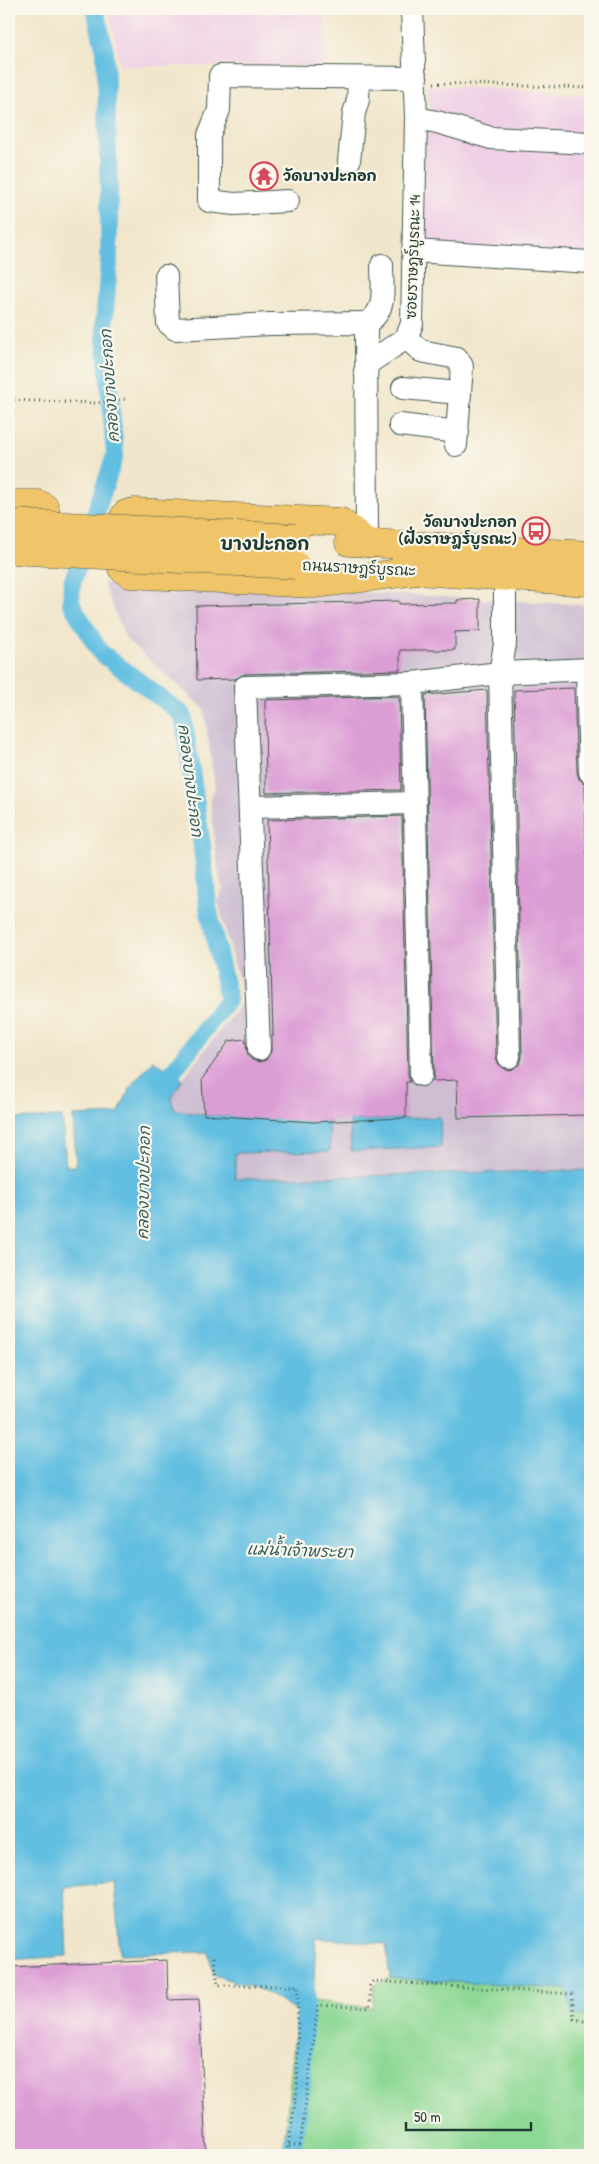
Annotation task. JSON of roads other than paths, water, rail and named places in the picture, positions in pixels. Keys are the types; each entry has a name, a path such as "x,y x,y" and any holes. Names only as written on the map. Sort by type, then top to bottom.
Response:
{"main road":[{"path":"9,504 38,504 45,508 48,561 42,565 9,564"},
{"path":"367,543 341,522 134,512 126,514 122,521 122,568 130,574 314,584 416,571"},
{"name":"ถนนราษฎร์บูรณะ","path":"9,523 295,552 416,571 590,582"},
{"name":"ถนนราษฎร์บูรณะ","path":"9,550 295,552 367,543 590,556"}],"street":[{"name":"ซอยราษฎร์บูรณะ 14","path":"365,371 370,362 397,346 406,338 412,324 416,80 412,9"},
{"path":"288,201 234,204 209,201 209,135 219,110 220,76 416,80"},
{"path":"349,161 354,113 358,100 359,78"},
{"path":"416,118 437,122 491,138 590,143"},
{"path":"414,251 590,262"},
{"path":"166,276 168,323 175,329 270,324 366,323 375,318 381,309 382,264"},
{"path":"366,323 367,543"},
{"path":"400,425 457,438 462,366 457,358 421,351 406,338"},
{"path":"403,388 460,393"},
{"path":"498,577 505,644 500,673 509,1058"},
{"path":"259,1049 245,687 412,683 500,673 589,670 590,772"},
{"path":"412,683 421,1075"},
{"path":"251,807 414,803"}],"water":[{"name":"แม่น้ำเจ้าพระยา","path":"153,1060 182,1079 171,1100 175,1110 204,1115 329,1122 330,1151 235,1153 235,1179 590,1170 590,2016 572,2015 566,1989 390,1978 386,1944 316,1938 313,2001 297,2012 264,1991 214,1975 208,1952 120,1954 114,1882 64,1887 67,1956 9,1960 9,1119 62,1117 66,1166 76,1166 73,1116 118,1114 130,1088"},
{"path":"440,1117 441,1147 351,1151 350,1121"}],"waterway":[{"name":"คลองบางปะกอก","path":"95,9 105,51 109,261 104,325 115,455 72,583 71,603 100,652 183,715 202,846 208,907 228,999 158,1091"},
{"path":"291,2155 302,2088 306,1984"}],"place":[{"name":"วัดบางปะกอก","path":"264,176"},
{"name":"วัดบางปะกอก (ฝั่งราษฎร์บูรณะ)","path":"536,531"}],"district":[{"name":"บางปะกอก","path":"265,544"}]}
